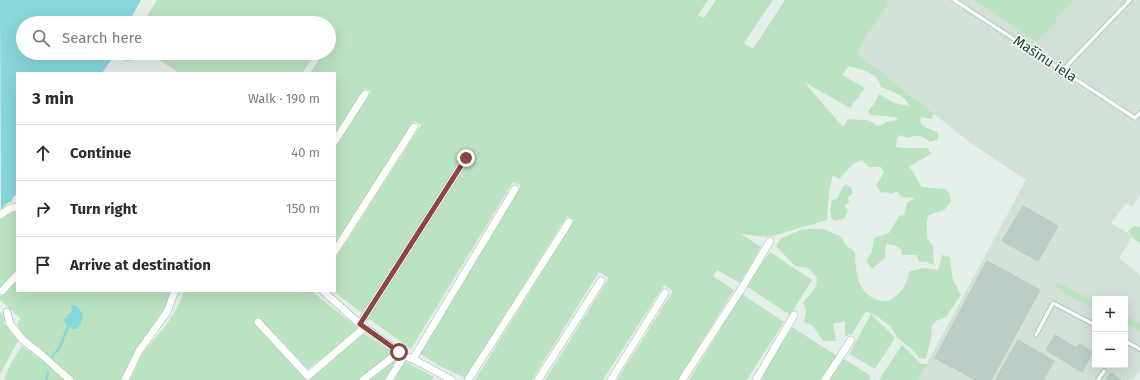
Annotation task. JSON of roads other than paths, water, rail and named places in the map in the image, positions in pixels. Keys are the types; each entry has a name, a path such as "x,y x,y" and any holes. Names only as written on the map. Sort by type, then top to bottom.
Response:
{"street":[{"path":"336,139 365,94"},
{"path":"336,249 414,127"},
{"path":"258,322 308,376 362,325 466,158"},
{"path":"413,359 515,189"},
{"path":"0,214 16,207"},
{"path":"468,380 569,222"},
{"path":"682,380 742,288 770,241"},
{"path":"2,291 16,276"},
{"path":"538,380 601,281"},
{"path":"125,380 139,351 167,312 175,292"},
{"path":"324,292 362,325 401,354 413,359 440,377 452,380"},
{"path":"611,380 665,293"},
{"path":"7,312 10,324 23,340 70,380"},
{"path":"756,380 794,315"},
{"path":"825,380 851,340"},
{"path":"363,380 401,354"},
{"path":"389,380 401,354"}],"lane":[{"name":"Mašīnu iela","path":"954,0 1135,118 1140,113"},
{"path":"1062,71 1130,0"},
{"path":"1036,335 1053,303 1092,323"},
{"path":"1128,343 1140,349"},
{"path":"1098,380 1104,371"}],"water":[{"path":"0,0 141,0 132,16 16,16 16,60 111,60 103,72 16,72 16,195 14,196 11,202 7,203 1,210"},
{"path":"71,305 75,305 79,308 83,317 77,329 69,327 63,320 68,317 66,315 69,315 72,310"}],"waterway":[{"path":"52,357 60,347 68,326"},
{"path":"46,380 48,373"}]}
